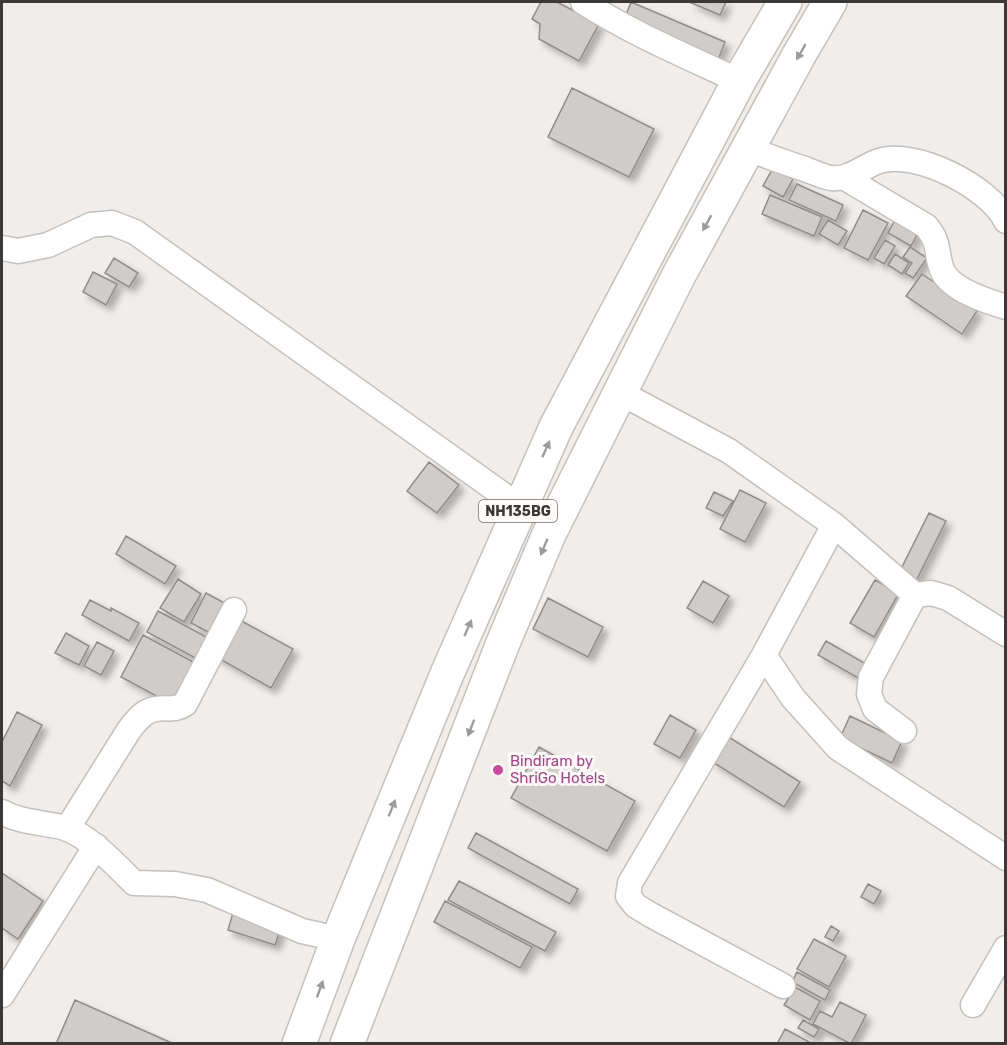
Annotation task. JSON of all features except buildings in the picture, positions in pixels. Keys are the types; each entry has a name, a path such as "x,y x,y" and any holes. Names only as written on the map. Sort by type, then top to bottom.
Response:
{"highway":[{"name":"NH135BG","path":"299,1044 338,939 447,674 556,428 739,81 785,2"},
{"name":"NH135BG","path":"347,1044 503,643 549,534 679,275 830,2"}],"street":[{"path":"583,2 644,36 739,81"},
{"path":"748,149 830,178 845,178 880,161 901,160 931,164 966,182 1001,212 1005,220"},
{"path":"845,178 926,226 935,236 942,270 952,285 1005,307"},
{"path":"2,248 18,251 48,245 91,225 112,223 135,232 520,507"},
{"path":"619,392 729,451 834,525 915,595"},
{"path":"783,986 651,915 636,906 628,896 630,883 764,655 834,525"},
{"path":"915,595 931,592 948,598 1005,634"},
{"path":"904,730 875,709 869,694 871,677 915,595"},
{"path":"67,829 129,729 141,716 155,708 178,708 184,704 234,610"},
{"path":"764,655 793,698 838,748 1005,858"},
{"path":"2,812 11,818 67,829 96,846 134,883 175,884 207,890 302,931 338,939"},
{"path":"2,994 96,846"},
{"path":"973,1005 1005,948"}],"place":[{"name":"Bindiram by ShriGo Hotels","path":"498,770"}]}
